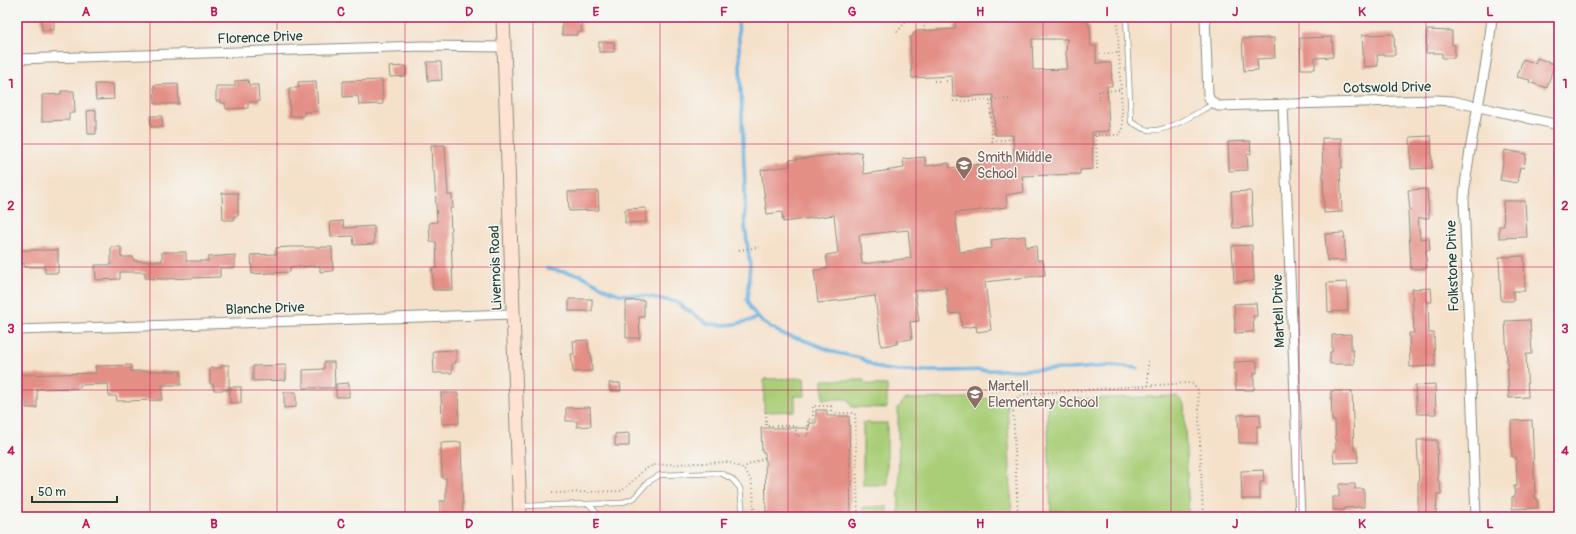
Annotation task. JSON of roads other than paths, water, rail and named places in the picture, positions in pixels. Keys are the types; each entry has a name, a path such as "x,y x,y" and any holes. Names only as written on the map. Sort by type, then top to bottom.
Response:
{"main road":[{"name":"Livernois Road","path":"503,17 520,512"}],"street":[{"path":"1205,17 1208,90 1210,100 1213,104"},
{"name":"Folkstone Drive","path":"1476,517 1464,213 1466,178 1488,58 1492,17"},
{"name":"Florence Drive","path":"17,59 423,46 504,47"},
{"name":"Cotswold Drive","path":"1213,104 1229,106 1435,100 1452,101 1559,125"},
{"name":"Martell Drive","path":"1283,104 1300,517"},
{"name":"Blanche Drive","path":"17,330 513,314"}],"lane":[{"path":"1126,17 1131,122 1146,130 1154,130 1185,121 1213,104"},
{"path":"520,512 621,503 634,498 648,482 660,475 721,473 732,479 740,488 743,517"},
{"path":"590,505 600,517"}],"waterway":[{"path":"738,17 745,190 745,226 750,265 747,300 750,308 762,322 784,335 801,339 837,353 861,358 874,366 883,369 899,371 1070,369 1110,366 1138,368"},
{"path":"547,269 581,275 608,290 619,294 645,296 676,302 708,324 736,324 755,319 757,316"}],"place":[{"name":"Smith Middle School","path":"964,180"},
{"name":"Martell Elementary School","path":"975,409"}]}
